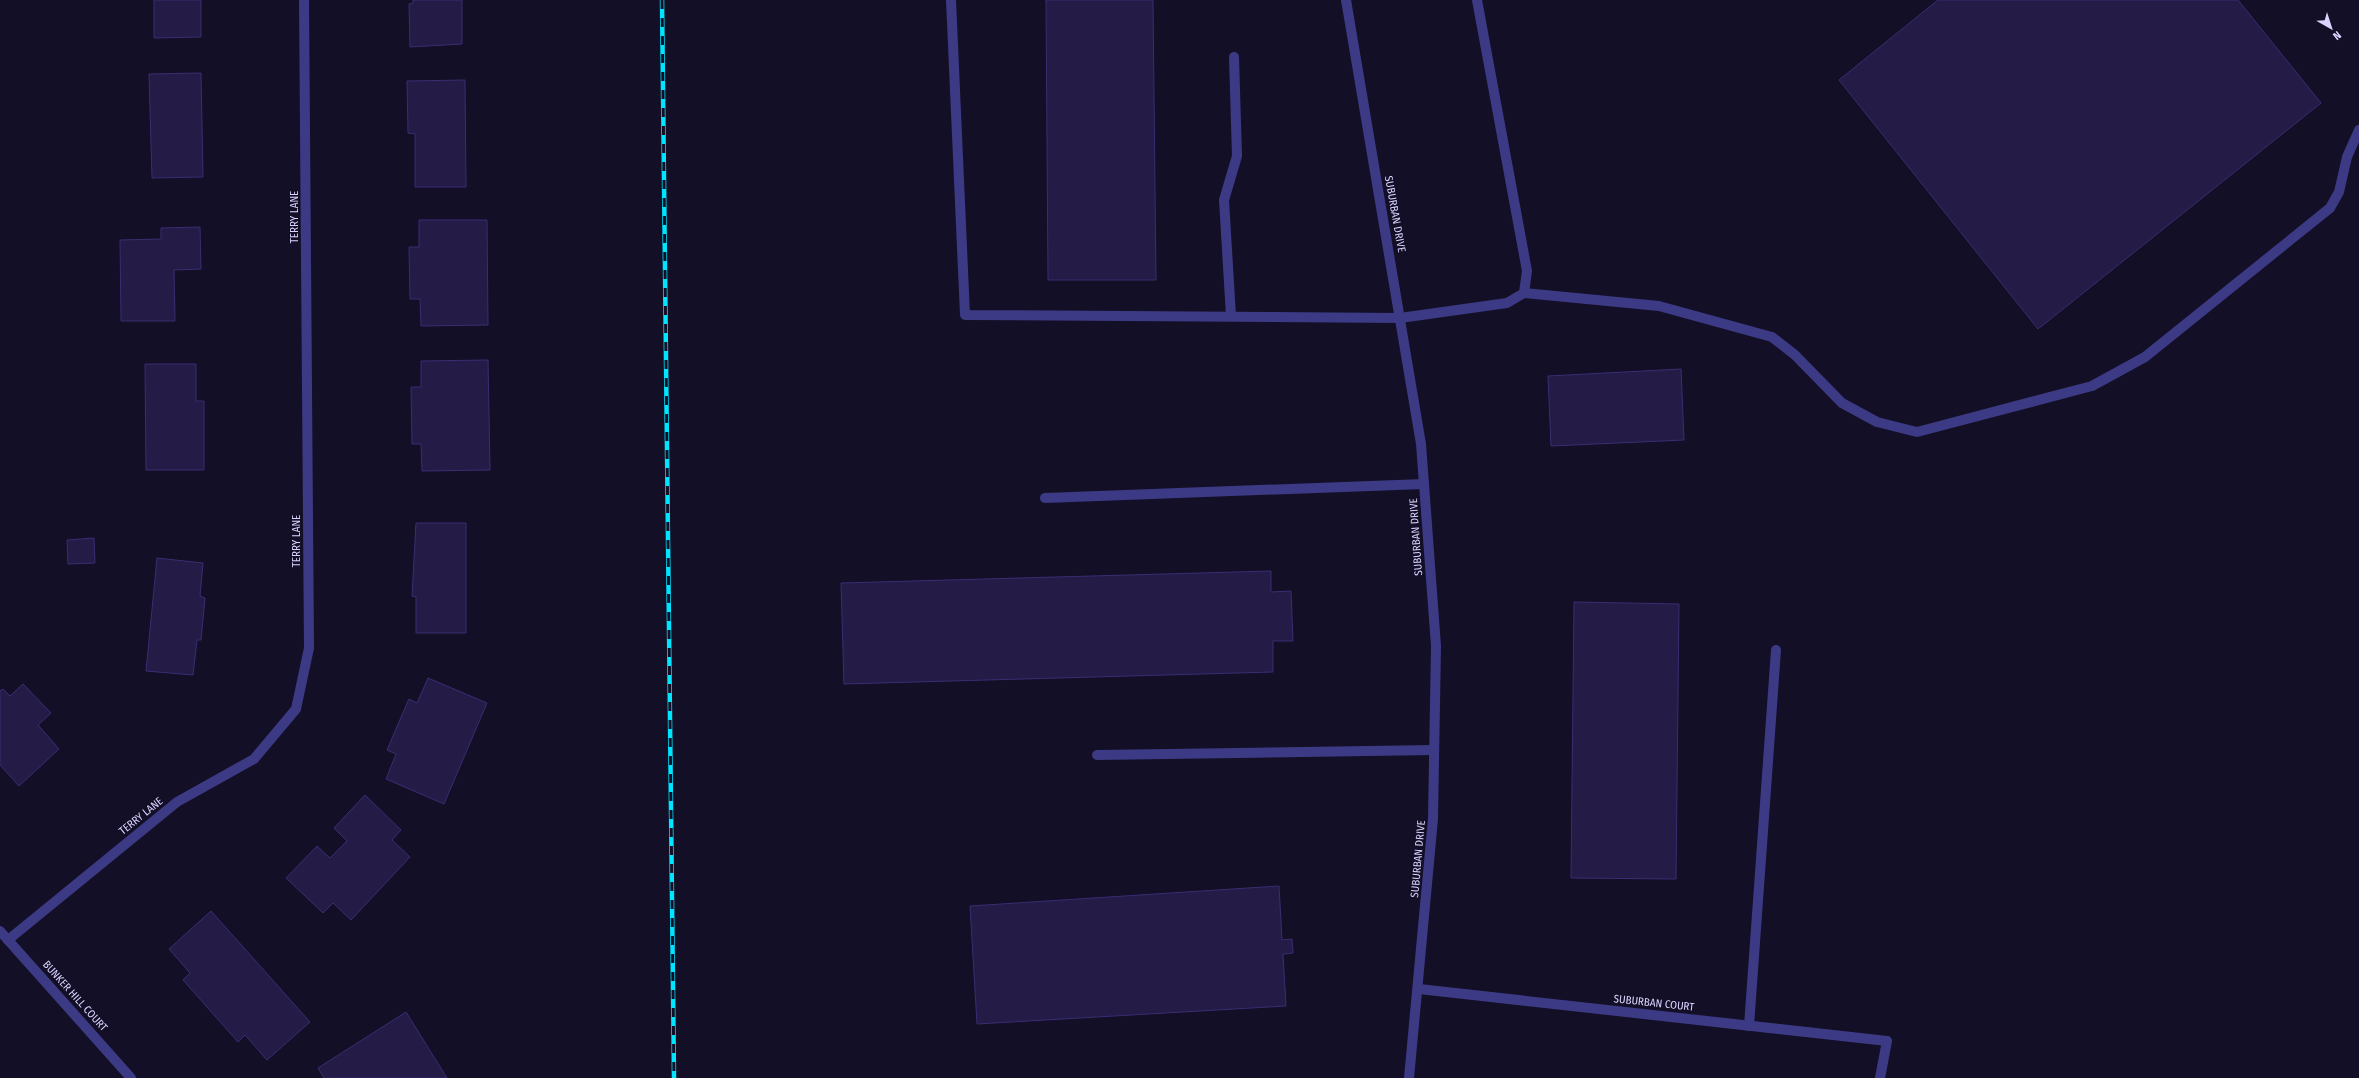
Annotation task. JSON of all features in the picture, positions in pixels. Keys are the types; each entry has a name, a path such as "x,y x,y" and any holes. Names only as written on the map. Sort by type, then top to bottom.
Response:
{"street":[{"name":"TERRY LANE","path":"8,940 177,802 254,759 296,709 309,648 304,0"},
{"path":"951,0 964,315 1400,318 1508,303 1524,293 1659,306 1772,338 1795,355 1842,403 1877,422 1917,432 2092,386 2145,357 2330,208 2339,192 2347,157 2359,130"},
{"name":"SUBURBAN DRIVE","path":"1346,0 1421,444 1436,646 1433,819 1419,989 1409,1078"},
{"path":"1477,0 1527,271 1524,293"},
{"path":"1231,316 1224,200 1237,156 1234,57"},
{"path":"1045,498 1424,484"},
{"path":"1749,1026 1776,650"},
{"path":"1097,755 1434,750"},
{"name":"BUNKER HILL COURT","path":"0,931 131,1078"},
{"name":"SUBURBAN COURT","path":"1419,989 1888,1041 1880,1078"}],"building":[{"path":"154,0 201,0 201,37 154,38"},
{"path":"413,0 462,0 462,44 410,47 409,4 413,3"},
{"path":"1046,0 1153,0 1156,280 1048,280"},
{"path":"1938,0 2238,0 2321,103 2038,329 1839,80"},
{"path":"201,73 203,177 152,178 149,74"},
{"path":"465,80 466,187 415,187 415,134 408,133 407,81"},
{"path":"419,220 487,220 488,325 421,326 420,299 410,299 409,247 419,247"},
{"path":"200,227 201,269 174,270 175,321 121,321 120,240 161,239 161,228"},
{"path":"488,360 490,470 422,471 421,444 412,444 411,387 421,387 421,361"},
{"path":"145,364 196,364 196,401 204,401 204,470 146,470"},
{"path":"1681,369 1684,440 1551,446 1548,376"},
{"path":"416,523 466,523 466,633 416,633 416,597 412,596"},
{"path":"94,538 95,563 68,564 67,540"},
{"path":"157,558 203,563 200,596 205,598 201,640 197,640 193,675 146,671"},
{"path":"1271,571 1271,592 1291,591 1293,641 1273,641 1273,672 844,684 841,583"},
{"path":"1574,602 1679,604 1676,879 1571,878"},
{"path":"428,678 487,703 444,804 386,779 396,754 387,750 409,699 417,703"},
{"path":"23,684 51,713 38,725 59,749 19,786 0,765 0,691 3,689 10,696"},
{"path":"365,795 401,830 392,840 410,857 351,920 333,903 323,913 286,878 317,846 330,858 347,841 334,828"},
{"path":"1279,886 1282,940 1292,939 1293,953 1283,954 1286,1006 977,1024 970,906"},
{"path":"211,911 310,1022 267,1060 245,1035 238,1042 183,980 190,973 169,949"},
{"path":"406,1012 447,1078 324,1078 318,1068"}],"railway":[{"path":"662,0 674,1078"}]}
